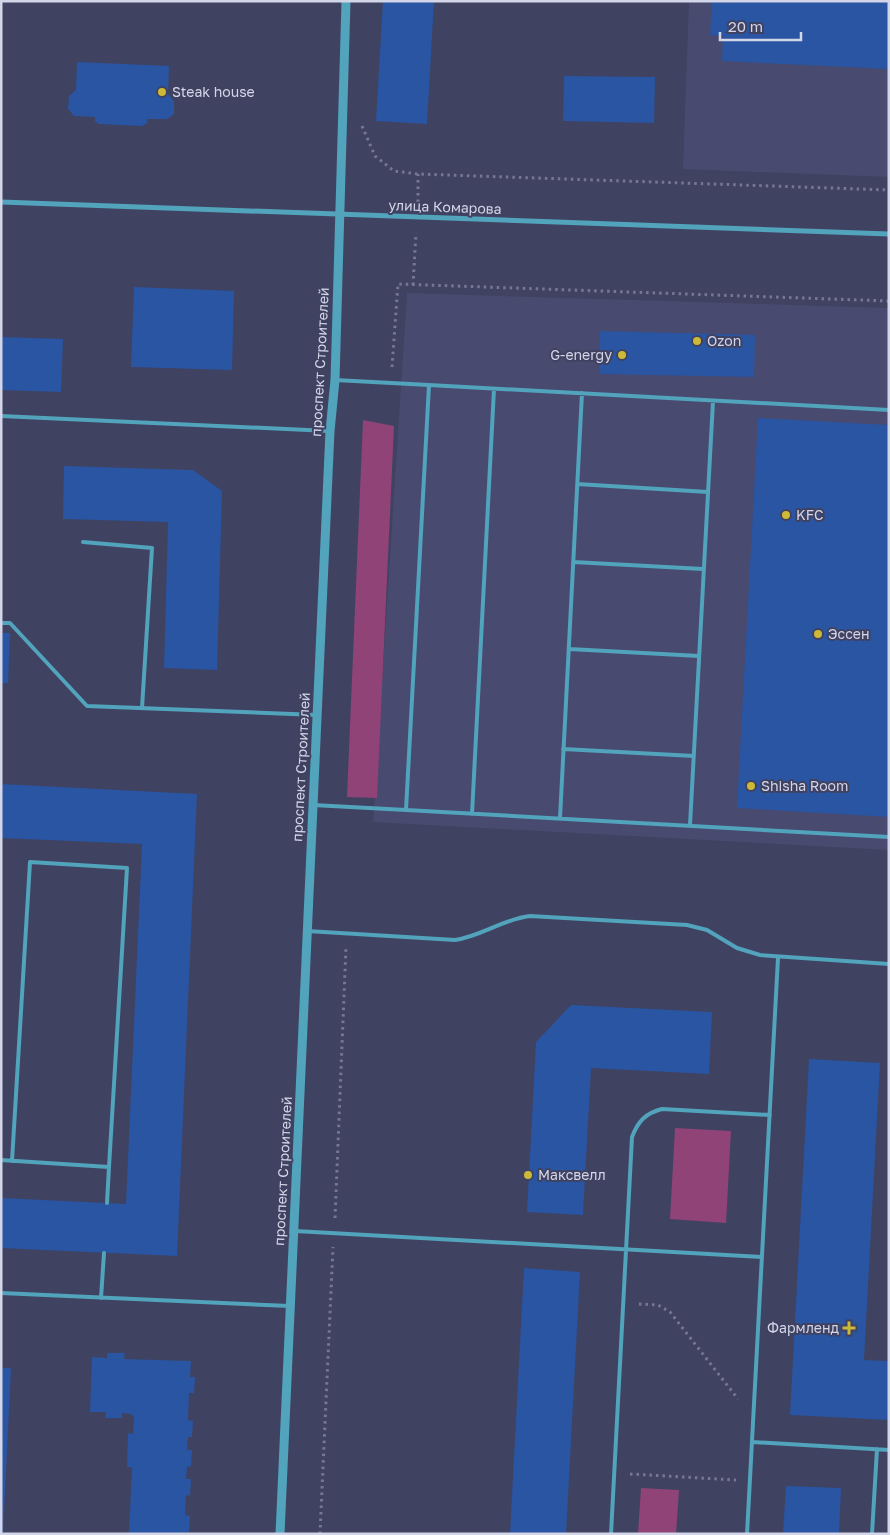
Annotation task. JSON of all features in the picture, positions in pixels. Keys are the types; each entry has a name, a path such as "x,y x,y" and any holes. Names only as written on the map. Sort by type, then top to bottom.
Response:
{"street":[{"name":"проспект Строителей","path":"280,1534 330,431 335,380 346,1"},
{"name":"улица Комарова","path":"1,202 889,234"}],"lane":[{"path":"335,380 889,410"},
{"path":"406,810 429,385"},
{"path":"472,814 494,388"},
{"path":"560,818 582,393"},
{"path":"690,826 713,401"},
{"path":"1,416 330,431"},
{"path":"577,484 708,492"},
{"path":"83,542 152,548 142,708"},
{"path":"573,562 704,569"},
{"path":"1,623 10,624 87,706 317,715"},
{"path":"568,649 699,656"},
{"path":"563,749 694,756"},
{"path":"313,805 889,836"},
{"path":"12,1161 30,862 127,868 107,1203"},
{"path":"307,931 455,940 475,936 510,920 530,916 687,924 714,934 743,950 760,955 778,958 889,964"},
{"path":"748,1534 778,958"},
{"path":"611,1534 632,1137 636,1126 652,1111 662,1109 770,1115"},
{"path":"1,1160 109,1167"},
{"path":"294,1231 762,1257"},
{"path":"101,1298 104,1253"},
{"path":"1,1293 290,1306"},
{"path":"752,1442 889,1450"},
{"path":"872,1534 877,1449"}],"path":[{"path":"362,117 362,126 375,156 394,171 438,175 889,190"},
{"path":"390,383 398,284 889,301"},
{"path":"623,1303 658,1305 670,1312 754,1419"},
{"path":"614,1473 750,1480"}],"shaded area":[{"path":"689,1 889,1 889,177 683,169"},
{"path":"407,293 889,308 889,850 373,822"},
{"path":"363,420 394,426 377,798 347,797"},
{"path":"675,1128 731,1131 726,1223 670,1219"},
{"path":"641,1488 679,1490 676,1534 638,1534"}],"building":[{"path":"383,1 434,1 427,124 376,121"},
{"path":"712,1 738,3 738,1 889,1 889,69 722,61 723,36 710,35"},
{"path":"77,62 169,66 168,94 174,101 174,114 167,119 147,119 147,123 142,126 99,124 95,121 95,117 74,116 68,109 69,96 76,90"},
{"path":"564,76 655,77 654,123 563,121"},
{"path":"134,287 234,291 232,370 131,367"},
{"path":"600,331 755,335 754,377 599,374"},
{"path":"1,337 63,339 61,392 1,390"},
{"name":"Эссен","path":"758,418 889,425 889,817 737,808"},
{"path":"64,466 193,470 222,491 217,670 164,668 168,522 63,519"},
{"path":"1,633 10,633 8,683 1,683"},
{"path":"1,784 197,794 177,1256 1,1248 1,1198 126,1204 142,844 1,838"},
{"path":"571,1005 712,1012 709,1074 591,1068 583,1215 527,1212 536,1042"},
{"path":"809,1059 880,1063 864,1360 889,1361 889,1420 790,1415"},
{"path":"524,1268 580,1272 566,1534 510,1534"},
{"path":"107,1353 125,1353 124,1359 191,1361 190,1377 195,1377 194,1393 189,1393 188,1420 193,1421 192,1437 188,1437 187,1450 192,1450 191,1466 187,1467 186,1479 191,1479 190,1496 186,1495 185,1515 190,1516 189,1532 184,1532 184,1534 129,1534 132,1467 127,1467 128,1433 133,1434 134,1417 131,1414 122,1413 122,1418 105,1418 106,1412 90,1412 92,1357 107,1358"},
{"path":"1,1368 11,1368 3,1534 1,1534"},
{"path":"786,1486 841,1488 839,1534 783,1534"}],"place":[{"name":"Steak house","path":"162,92"},
{"name":"Ozon","path":"697,341"},
{"name":"G-energy","path":"622,355"},
{"name":"KFC","path":"786,515"},
{"name":"Эссен","path":"818,634"},
{"name":"Shisha Room","path":"751,786"},
{"name":"Максвелл","path":"528,1175"},
{"name":"Фармленд","path":"849,1328"}]}
